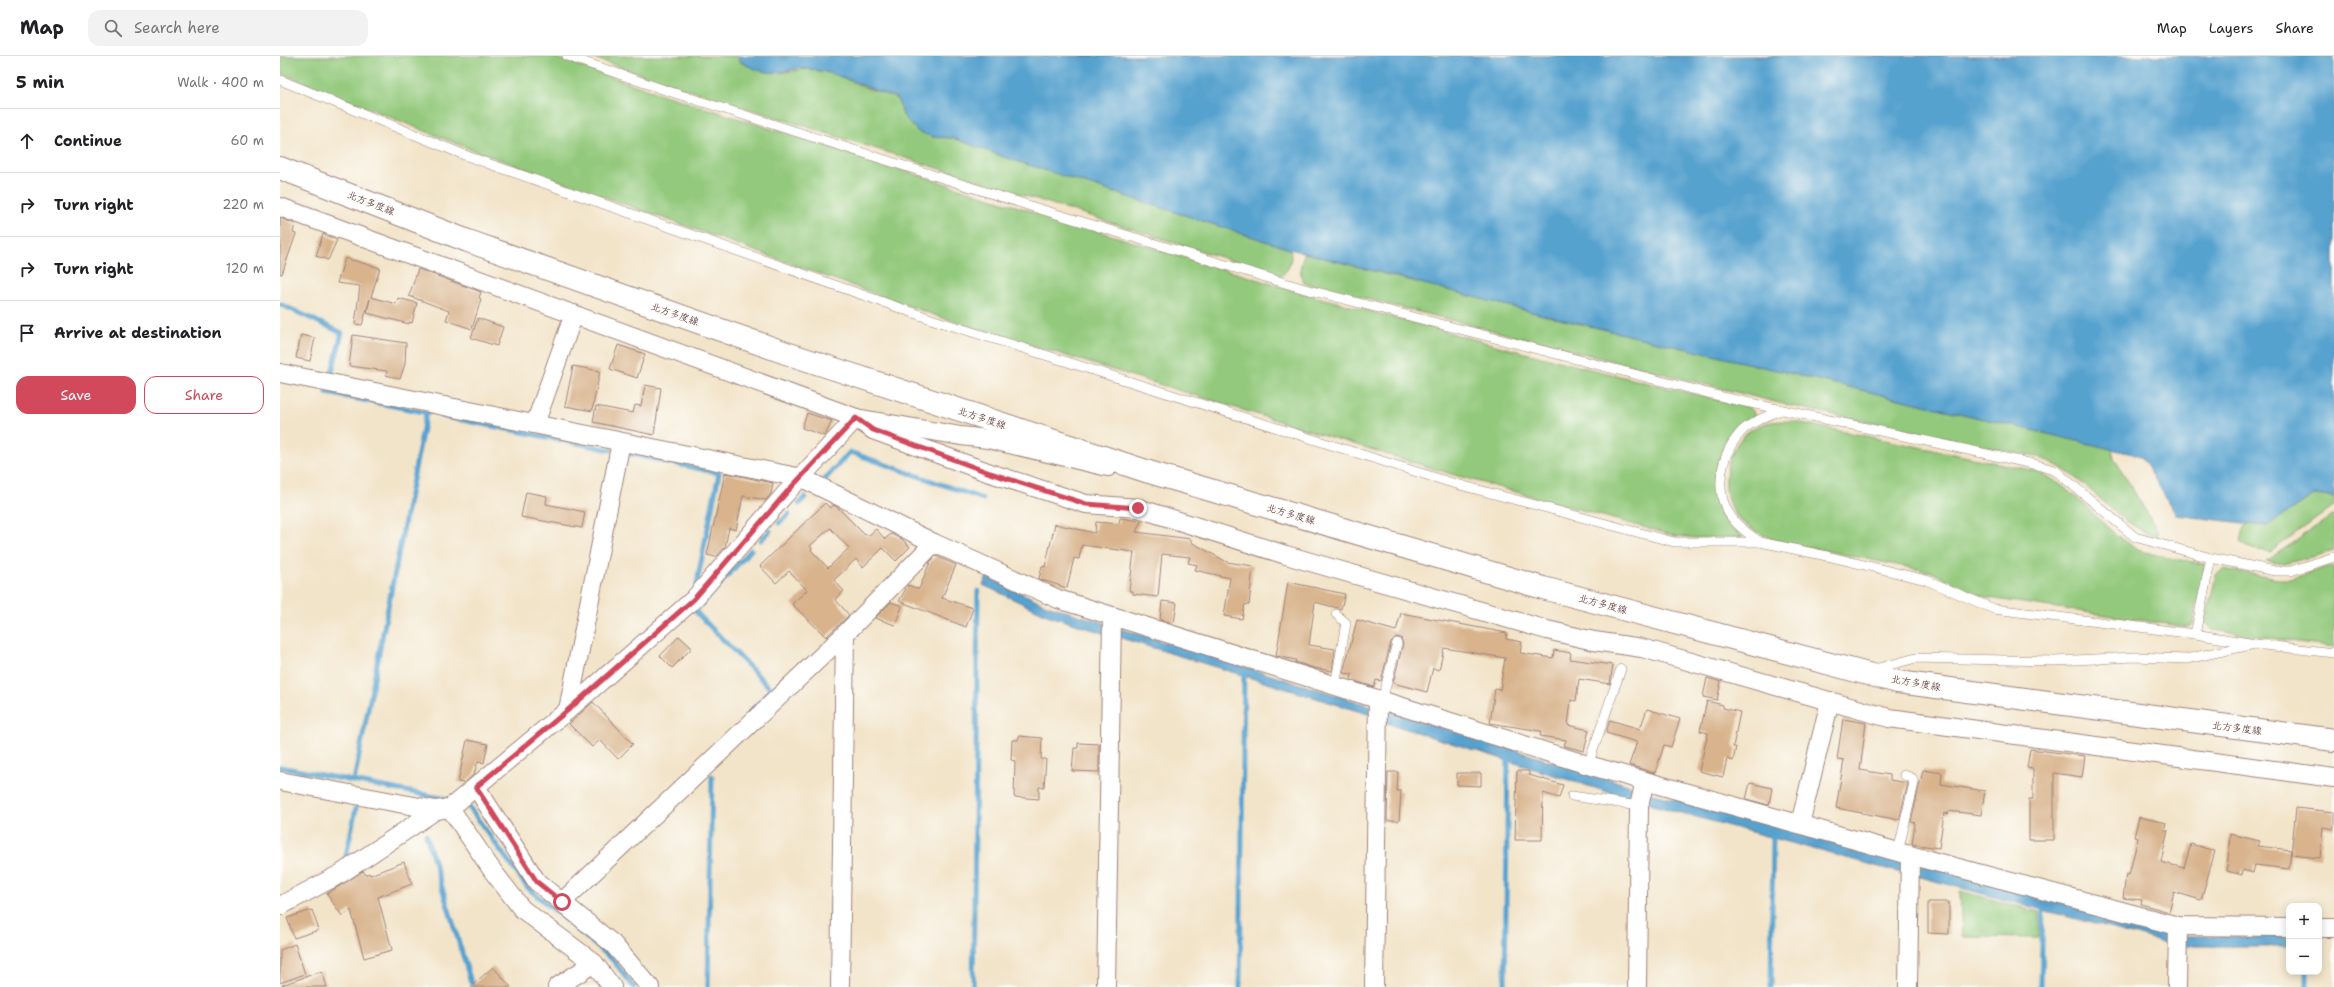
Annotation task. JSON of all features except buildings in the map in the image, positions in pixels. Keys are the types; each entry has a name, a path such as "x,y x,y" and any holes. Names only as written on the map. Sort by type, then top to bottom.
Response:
{"main road":[{"name":"北方多度線","path":"280,168 468,241 786,353 1149,472 1543,588 1864,671 1898,682 2334,740"}],"street":[{"path":"280,207 856,418 961,436 988,439 1095,465 1149,472"},
{"path":"535,424 574,314"},
{"path":"280,373 802,478 934,543 1058,599 1588,765 1904,853 2178,926 2286,927"},
{"path":"280,906 342,874 472,790 568,710 694,599 787,492 802,478 856,418"},
{"path":"856,418 873,430 990,473 1086,504 1138,508 1286,555 1546,630 1594,641 1642,648 1889,718 2334,778"},
{"path":"568,710 621,442"},
{"path":"562,902 845,634 934,543"},
{"path":"1106,987 1112,617"},
{"path":"840,987 845,634"},
{"path":"1374,987 1380,700"},
{"path":"1800,824 1830,701"},
{"path":"1637,987 1639,806 1645,781"},
{"path":"280,782 443,809 522,909 594,963 612,987"},
{"path":"472,790 537,882 613,944 650,987"},
{"path":"1904,853 1908,987"},
{"path":"2177,987 2178,926"},
{"path":"2322,928 2334,928"},
{"path":"557,987 578,981 594,963"}],"lane":[{"path":"567,56 665,90 1043,210 1305,289 1781,410 2038,465 2056,471 2134,537 2211,558 2275,571 2291,571 2334,557"},
{"path":"280,80 467,156 926,317 1449,482 1674,542 1760,542 1926,580 1994,609 2195,634 2255,644 2334,653"},
{"path":"1760,542 1731,517 1722,491 1720,471 1731,445 1744,430 1781,410"},
{"path":"2195,634 2211,558"},
{"path":"1335,686 1346,623 1336,614"},
{"path":"1380,700 1397,643"},
{"path":"1864,671 1916,658 2055,661 2135,658 2186,659 2255,644"},
{"path":"1588,765 1621,669"},
{"path":"1904,775 1912,778 1914,783 1904,853"},
{"path":"1572,796 1639,806"}],"green space":[{"path":"280,56 551,56 661,94 1041,214 1299,292 1521,352 1751,408 1756,417 1740,427 1728,441 1722,452 1715,475 1716,500 1720,511 1727,522 1743,537 1696,538 1675,536 1451,474 937,316 470,149 280,73"},
{"path":"588,56 737,56 741,63 780,73 808,69 832,73 869,89 897,98 904,117 933,137 953,138 1007,158 1290,249 1290,264 1281,276 667,83"},
{"path":"1305,253 1543,315 2112,449 2114,458 2159,533 2156,537 2125,520 2086,486 2058,466 2041,458 1787,405 1304,283 1301,276 1301,268"},
{"path":"1792,421 2036,471 2049,477 2072,494 2116,534 2135,548 2164,557 2204,564 2205,569 2193,624 2188,627 1989,598 1969,592 1932,572 1781,542 1760,534 1742,522 1733,511 1728,500 1726,489 1728,464 1739,442 1747,433 1756,427 1770,422"},
{"path":"2314,495 2334,497 2334,506 2270,552 2246,547 2240,542 2242,532 2246,524 2267,526"},
{"path":"2334,515 2334,551 2284,564 2266,561"},
{"path":"2334,565 2334,647 2213,630 2205,623 2216,575 2224,569 2278,579 2291,579"},
{"path":"1960,891 2039,912 2039,938 1962,937"}],"water":[{"path":"737,56 2334,56 2334,497 2314,495 2267,526 2176,515 2141,456 1543,315 1290,249 1007,158 953,138 933,137 918,132 904,117 897,98 832,74 810,69 795,69 777,72 762,71 746,65"},
{"path":"987,577 1047,605 1107,624 1106,634 1047,615 983,585"},
{"path":"1122,629 1371,706 1371,715 1118,637"},
{"path":"1387,711 1635,787 1630,799 1381,721"},
{"path":"1650,793 1902,859 1901,873 1645,803"},
{"path":"1920,864 2169,930 2169,944 1913,875"},
{"path":"2185,936 2286,937 2286,946 2180,946"}],"waterway":[{"path":"280,304 342,333 331,376"},
{"path":"327,393 429,413"},
{"path":"354,781 426,413"},
{"path":"442,416 611,450"},
{"path":"824,480 850,452 983,499"},
{"path":"626,453 719,473 696,587"},
{"path":"799,504 805,497"},
{"path":"779,523 789,514"},
{"path":"761,540 770,531"},
{"path":"751,550 695,611 772,690 752,710"},
{"path":"973,987 978,591"},
{"path":"1240,987 1244,671"},
{"path":"1505,987 1508,755"},
{"path":"280,767 452,800"},
{"path":"708,987 712,776"},
{"path":"464,802 528,888 611,958 634,987"},
{"path":"345,861 356,808"},
{"path":"1771,987 1773,832"},
{"path":"426,835 471,982 475,987"},
{"path":"2041,987 2043,904"},
{"path":"2306,975 2306,987"}],"route":[{"path":"562,902 537,882 476,787 568,710 694,599 787,492 802,478 856,418 873,430 990,473 1086,504 1138,508"}]}
